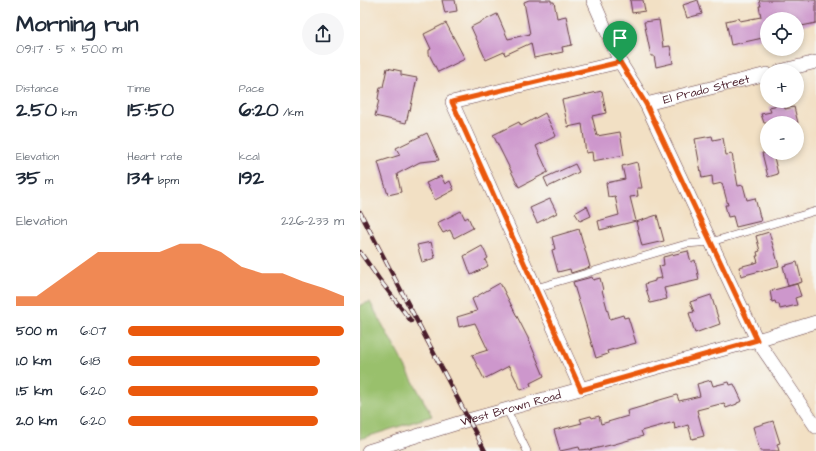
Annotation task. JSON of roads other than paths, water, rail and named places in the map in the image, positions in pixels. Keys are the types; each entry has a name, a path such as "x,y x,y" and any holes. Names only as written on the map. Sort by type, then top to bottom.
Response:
{"street":[{"path":"593,0 620,62 646,104 757,340 816,427"},
{"path":"581,390 452,102 620,62"},
{"path":"804,65 816,62"},
{"name":"El Prado Street","path":"646,104 760,76"},
{"name":"West Brown Road","path":"368,451 816,322"}],"lane":[{"path":"536,288 686,244 711,242 816,211"},
{"path":"507,410 527,451"}],"railway":[{"path":"360,212 485,451"},
{"path":"360,252 411,321"}]}
